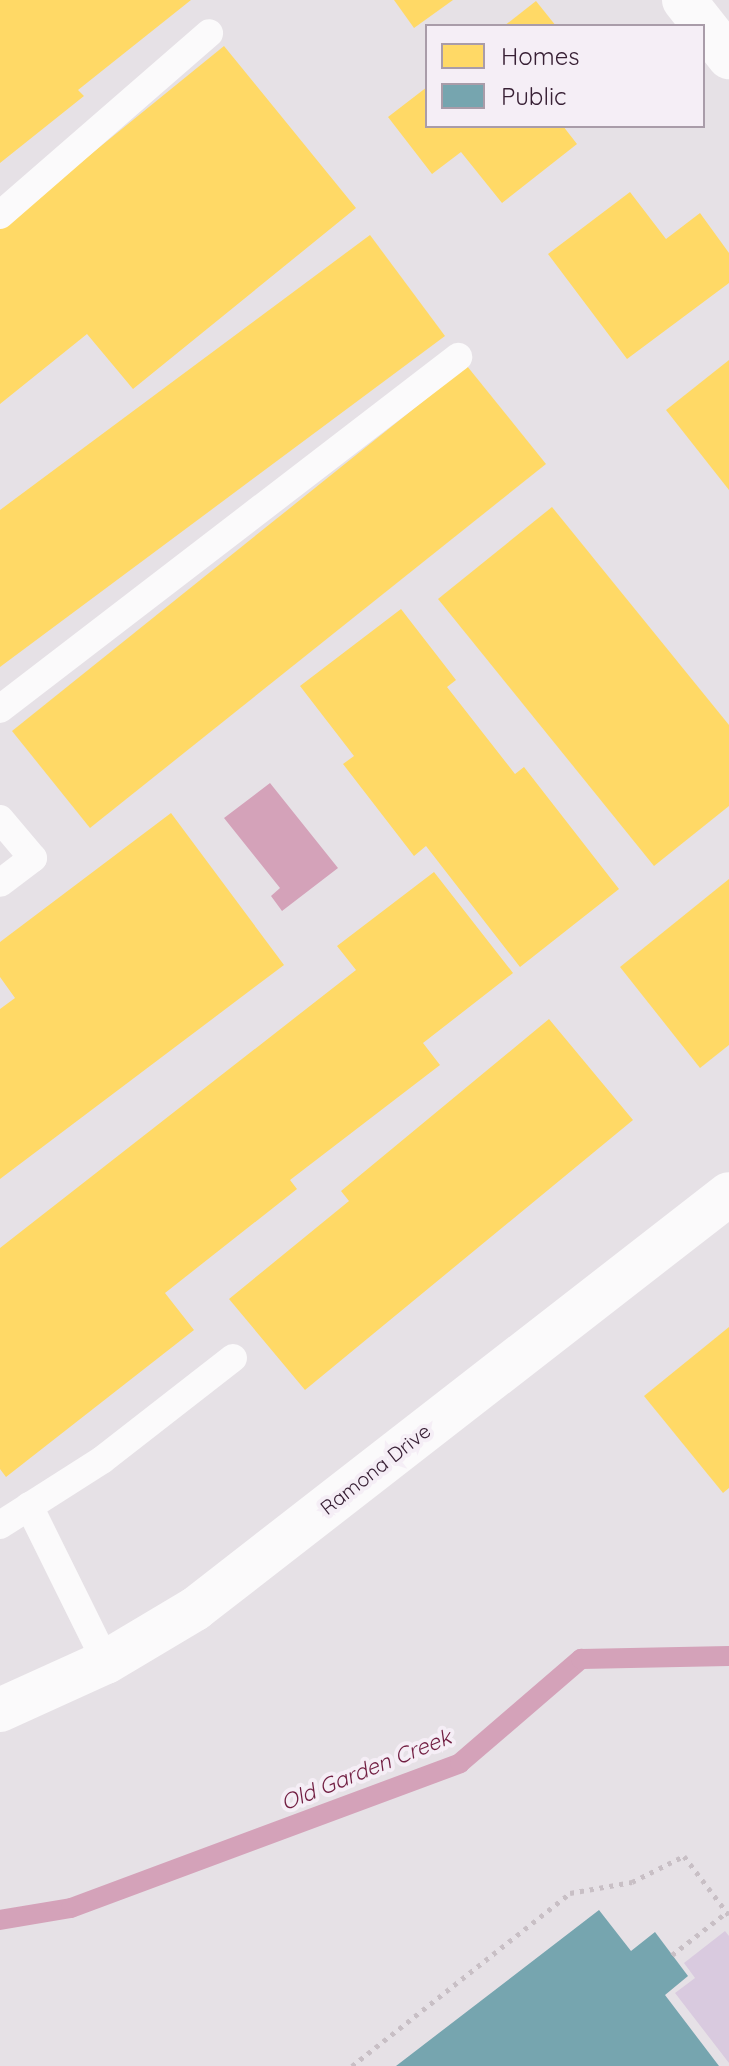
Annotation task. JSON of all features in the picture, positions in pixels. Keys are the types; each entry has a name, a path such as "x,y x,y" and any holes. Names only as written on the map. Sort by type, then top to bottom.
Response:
{"street":[{"path":"684,0 703,24"},
{"path":"705,27 729,57"},
{"name":"Ramona Drive","path":"0,1710 106,1662 195,1609 729,1194"}],"lane":[{"path":"0,215 209,33"},
{"path":"0,709 458,357"},
{"path":"0,819 33,858 0,883"},
{"path":"0,1525 102,1460 233,1358"},
{"path":"29,1506 106,1662"}],"path":[{"path":"352,2066 570,1893 632,1882 684,1856 728,1914 672,1955"}],"shaded area":[{"path":"270,783 338,868 282,911 271,896 280,888 224,818"},
{"path":"725,1931 729,1936 729,2063 675,1993 695,1978 684,1963"}],"building: Homes":[{"path":"0,0 191,0 78,90 84,96 0,163"},
{"path":"394,0 453,0 414,28"},
{"path":"536,1 554,24 507,24"},
{"path":"224,46 356,208 133,389 87,334 0,404 0,228"},
{"path":"425,89 425,128 565,128 577,144 502,203 461,152 432,174 388,117"},
{"path":"630,192 666,239 700,213 729,253 729,283 627,359 548,254"},
{"path":"370,235 445,336 0,667 0,510"},
{"path":"729,360 729,490 666,410"},
{"path":"467,366 546,464 90,828 12,731"},
{"path":"552,507 729,725 729,806 654,866 438,599"},
{"path":"401,609 456,680 447,687 515,774 524,767 619,889 520,967 426,846 414,856 343,764 354,756 300,686"},
{"path":"171,813 284,965 0,1179 0,1009 15,998 0,977 0,942"},
{"path":"434,872 513,973 423,1043 440,1065 290,1180 297,1189 165,1293 194,1330 6,1477 0,1469 0,1248 356,970 337,946"},
{"path":"729,879 729,1045 700,1068 620,967"},
{"path":"549,1019 633,1120 305,1390 229,1299 349,1201 341,1191"},
{"path":"729,1327 729,1488 723,1493 644,1396"}],"building: Public":[{"path":"599,1910 631,1951 655,1932 688,1976 665,1995 719,2066 396,2066"}],"waterway":[{"name":"Old Garden Creek","path":"0,1920 71,1908 460,1763 581,1659 729,1656"}]}
